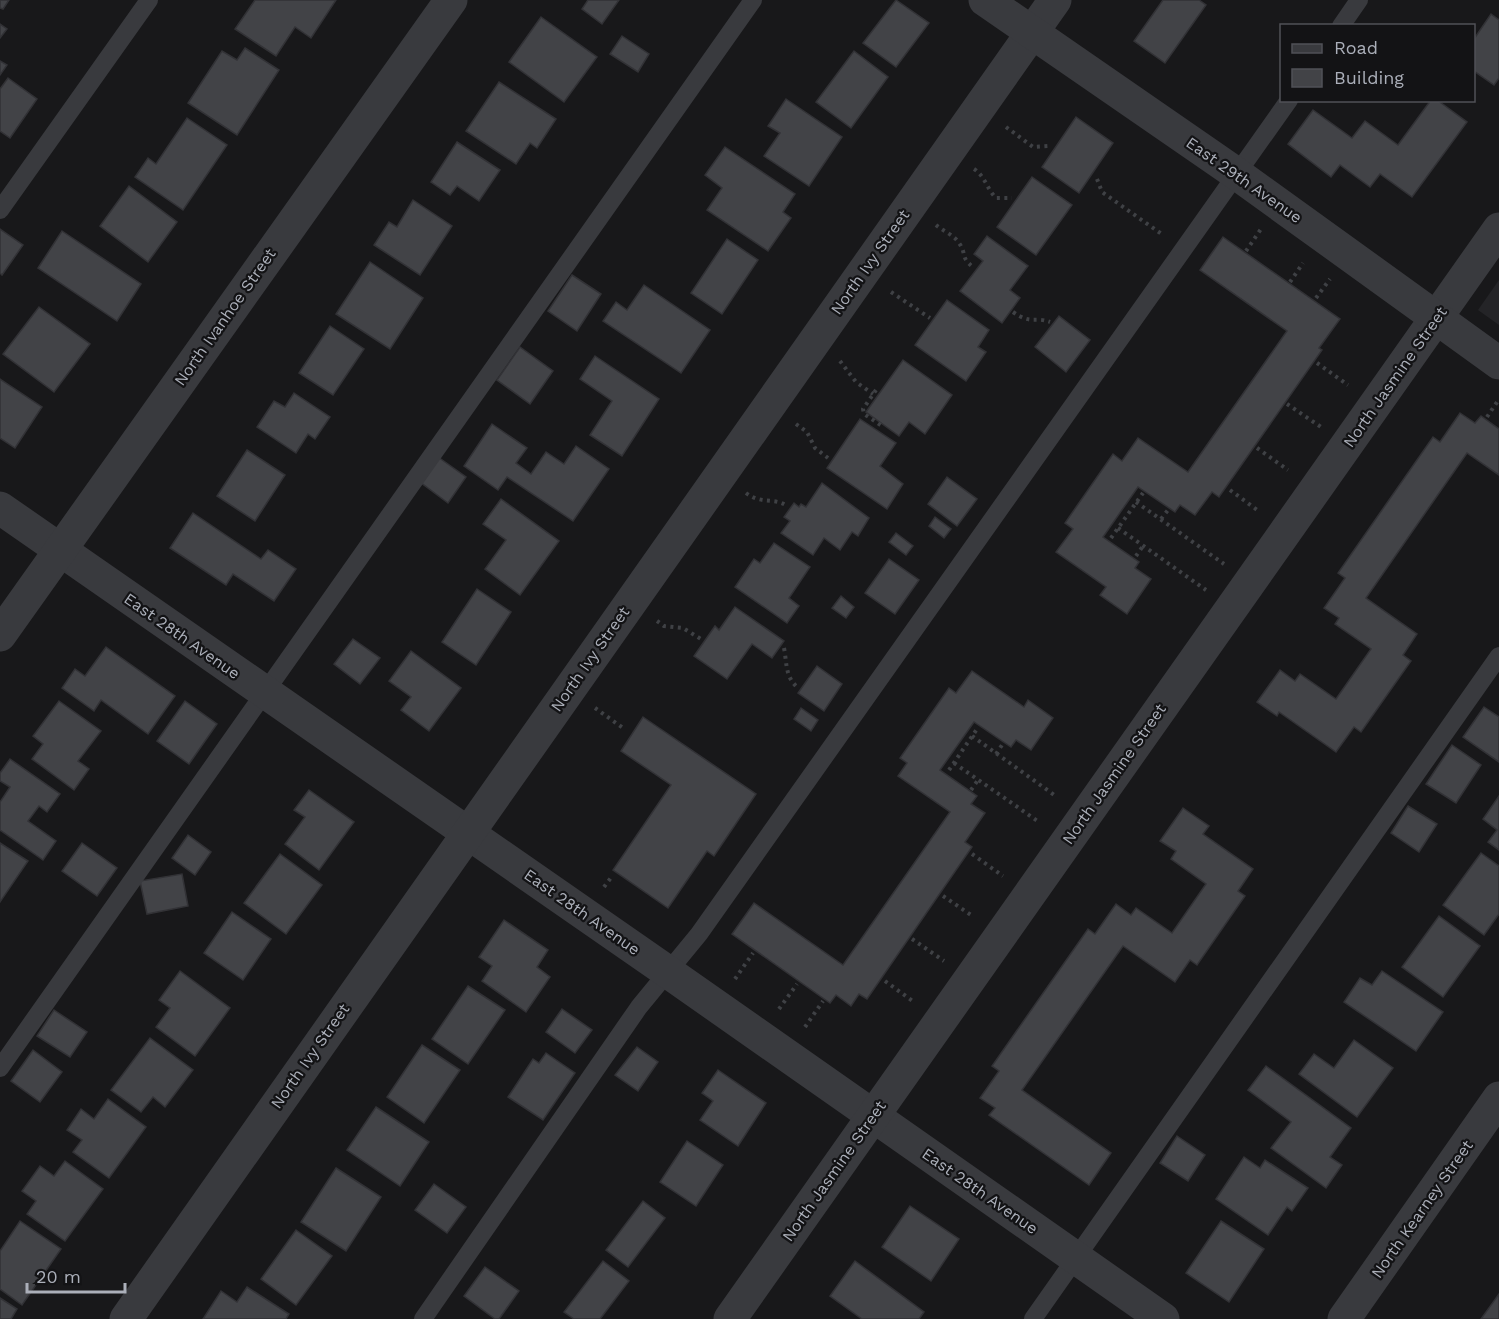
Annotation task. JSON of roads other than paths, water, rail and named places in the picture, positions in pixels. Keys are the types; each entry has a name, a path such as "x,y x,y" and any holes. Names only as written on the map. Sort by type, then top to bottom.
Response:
{"street":[{"name":"North Ivanhoe Street","path":"0,635 451,0"},
{"name":"East 29th Avenue","path":"985,0 1237,174 1499,363"},
{"name":"North Ivy Street","path":"126,1319 1055,0"},
{"name":"North Jasmine Street","path":"730,1319 1499,229"},
{"name":"East 28th Avenue","path":"0,508 668,972 1162,1319"},
{"name":"North Kearney Street","path":"1344,1319 1499,1098"}],"lane":[{"path":"0,210 149,0"},
{"path":"0,1068 753,0"},
{"path":"1342,24 1359,0"},
{"path":"423,1319 639,1008 699,934 1287,102"},
{"path":"1033,1319 1499,656"}]}
